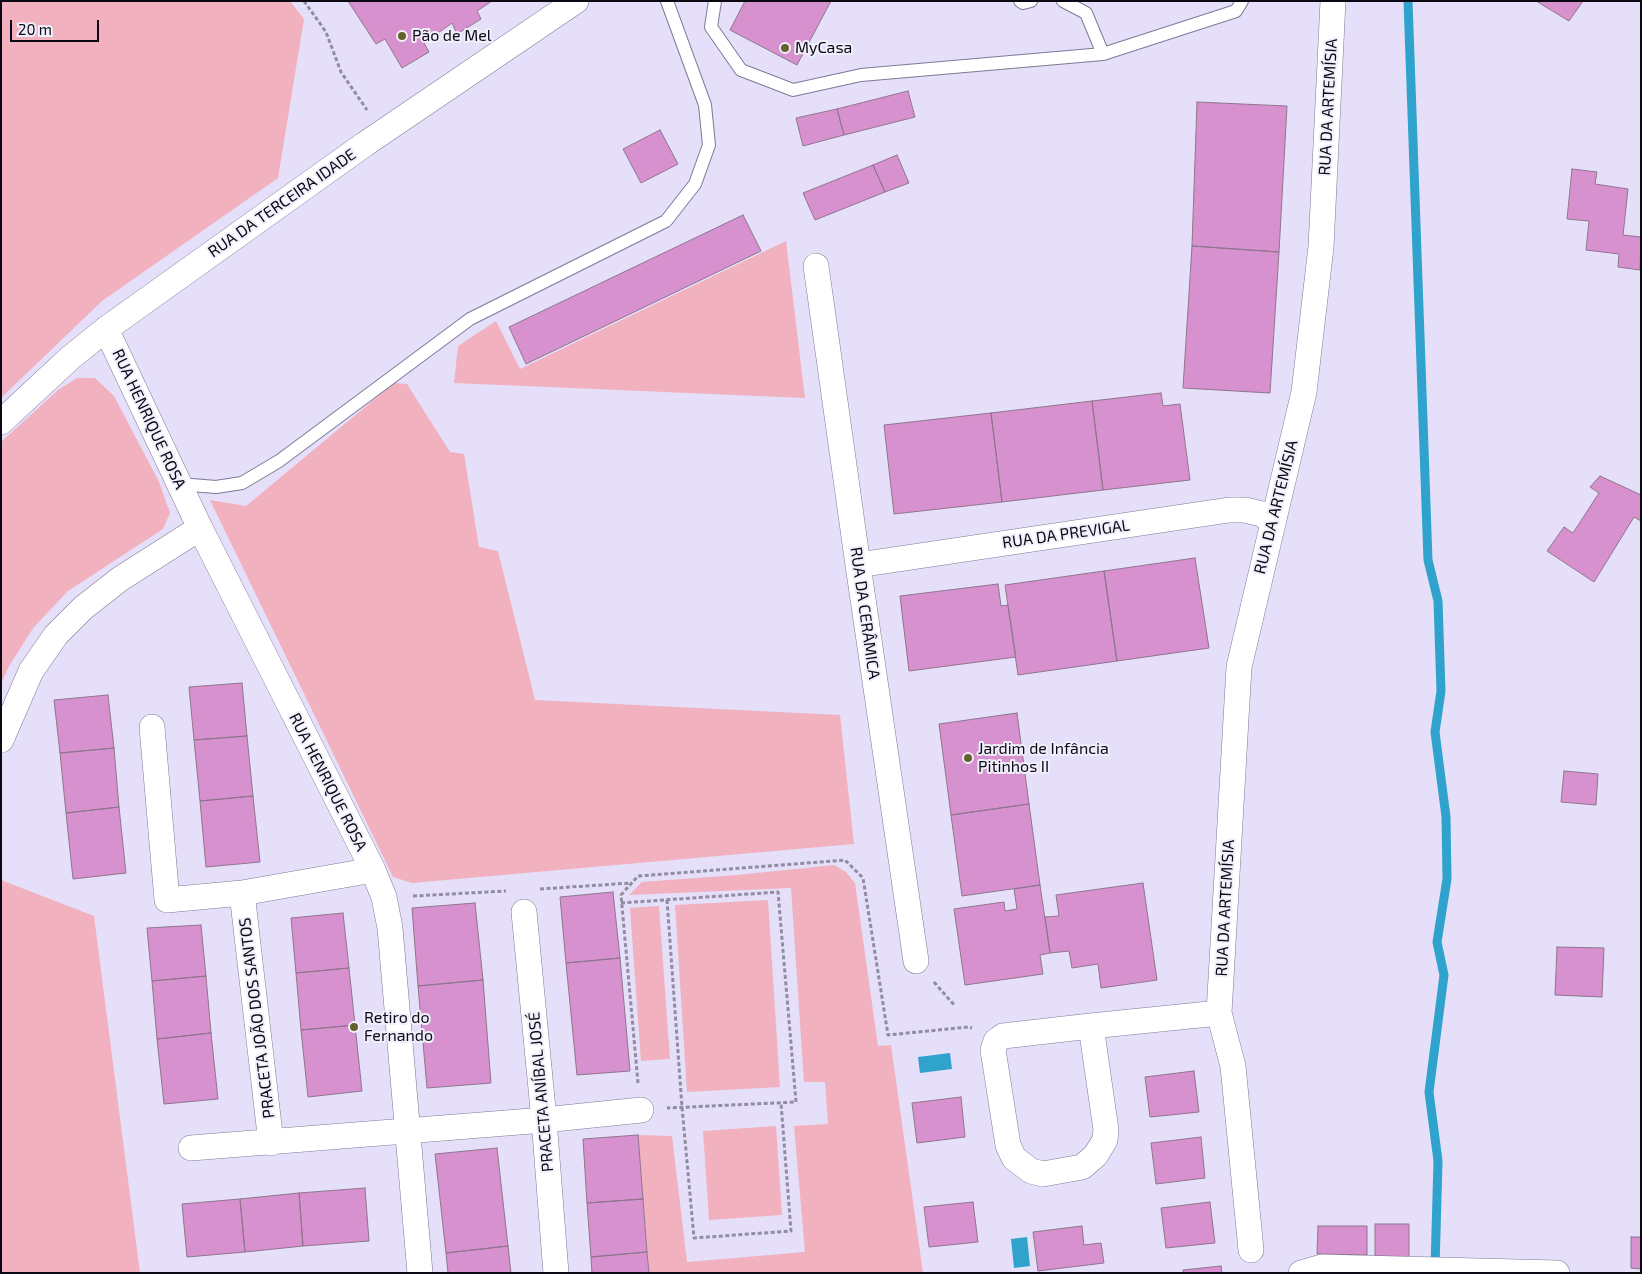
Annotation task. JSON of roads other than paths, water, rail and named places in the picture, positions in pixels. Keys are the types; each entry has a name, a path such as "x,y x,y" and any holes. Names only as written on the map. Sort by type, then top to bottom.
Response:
{"street":[{"name":"RUA DA TERCEIRA IDADE","path":"1,422 70,358 106,329 382,132 576,1"},
{"name":"RUA DA ARTEMÍSIA","path":"1251,1250 1234,1066 1219,1013 1239,667 1304,392 1321,247 1333,1"},
{"name":"RUA DA CERÂMICA","path":"816,266 916,961"},
{"name":"RUA HENRIQUE ROSA","path":"106,329 200,528 384,897 390,928 420,1273"},
{"name":"RUA DA PREVIGAL","path":"858,565 1229,510 1246,510 1262,514 1272,522"},
{"path":"1,740 31,671 56,635 83,608 120,579 200,528"},
{"path":"152,727 167,900 242,893 372,870"},
{"name":"PRACETA JOÃO DOS SANTOS","path":"242,893 271,1143"},
{"name":"PRACETA ANÍBAL JOSÉ","path":"524,912 544,1120 556,1273"},
{"path":"1091,1026 1106,1130 1105,1140 1095,1156 1082,1167 1043,1174 1031,1171 1014,1158 1008,1145 994,1046 996,1041 1003,1036 1091,1026 1219,1013"},
{"name":"PRACETA JOÃO DOS SANTOS","path":"192,1148 544,1120 641,1110"},
{"path":"1301,1273 1322,1267 1557,1273"}],"lane":[{"path":"179,484 216,486 242,483 279,460 470,319 666,221 695,184 709,145 705,105 667,1"},
{"path":"715,1 712,27 741,70 793,90 861,75 1103,54 1236,11 1242,1"},
{"path":"1020,1 1023,3 1031,1"},
{"path":"1063,1 1086,13 1103,54"}],"water":[{"path":"950,1053 952,1069 920,1073 918,1057"},
{"path":"1027,1237 1030,1266 1014,1268 1011,1239"}],"waterway":[{"path":"1408,1 1428,560 1438,601 1441,691 1435,732 1446,817 1447,879 1437,942 1444,975 1429,1092 1438,1161 1435,1268"}],"place":[{"name":"Pão de Mel","path":"402,36"},
{"name":"MyCasa","path":"785,48"},
{"name":"Jardim de Infância Pitinhos II","path":"968,758"},
{"name":"Retiro do Fernando","path":"354,1027"}]}
